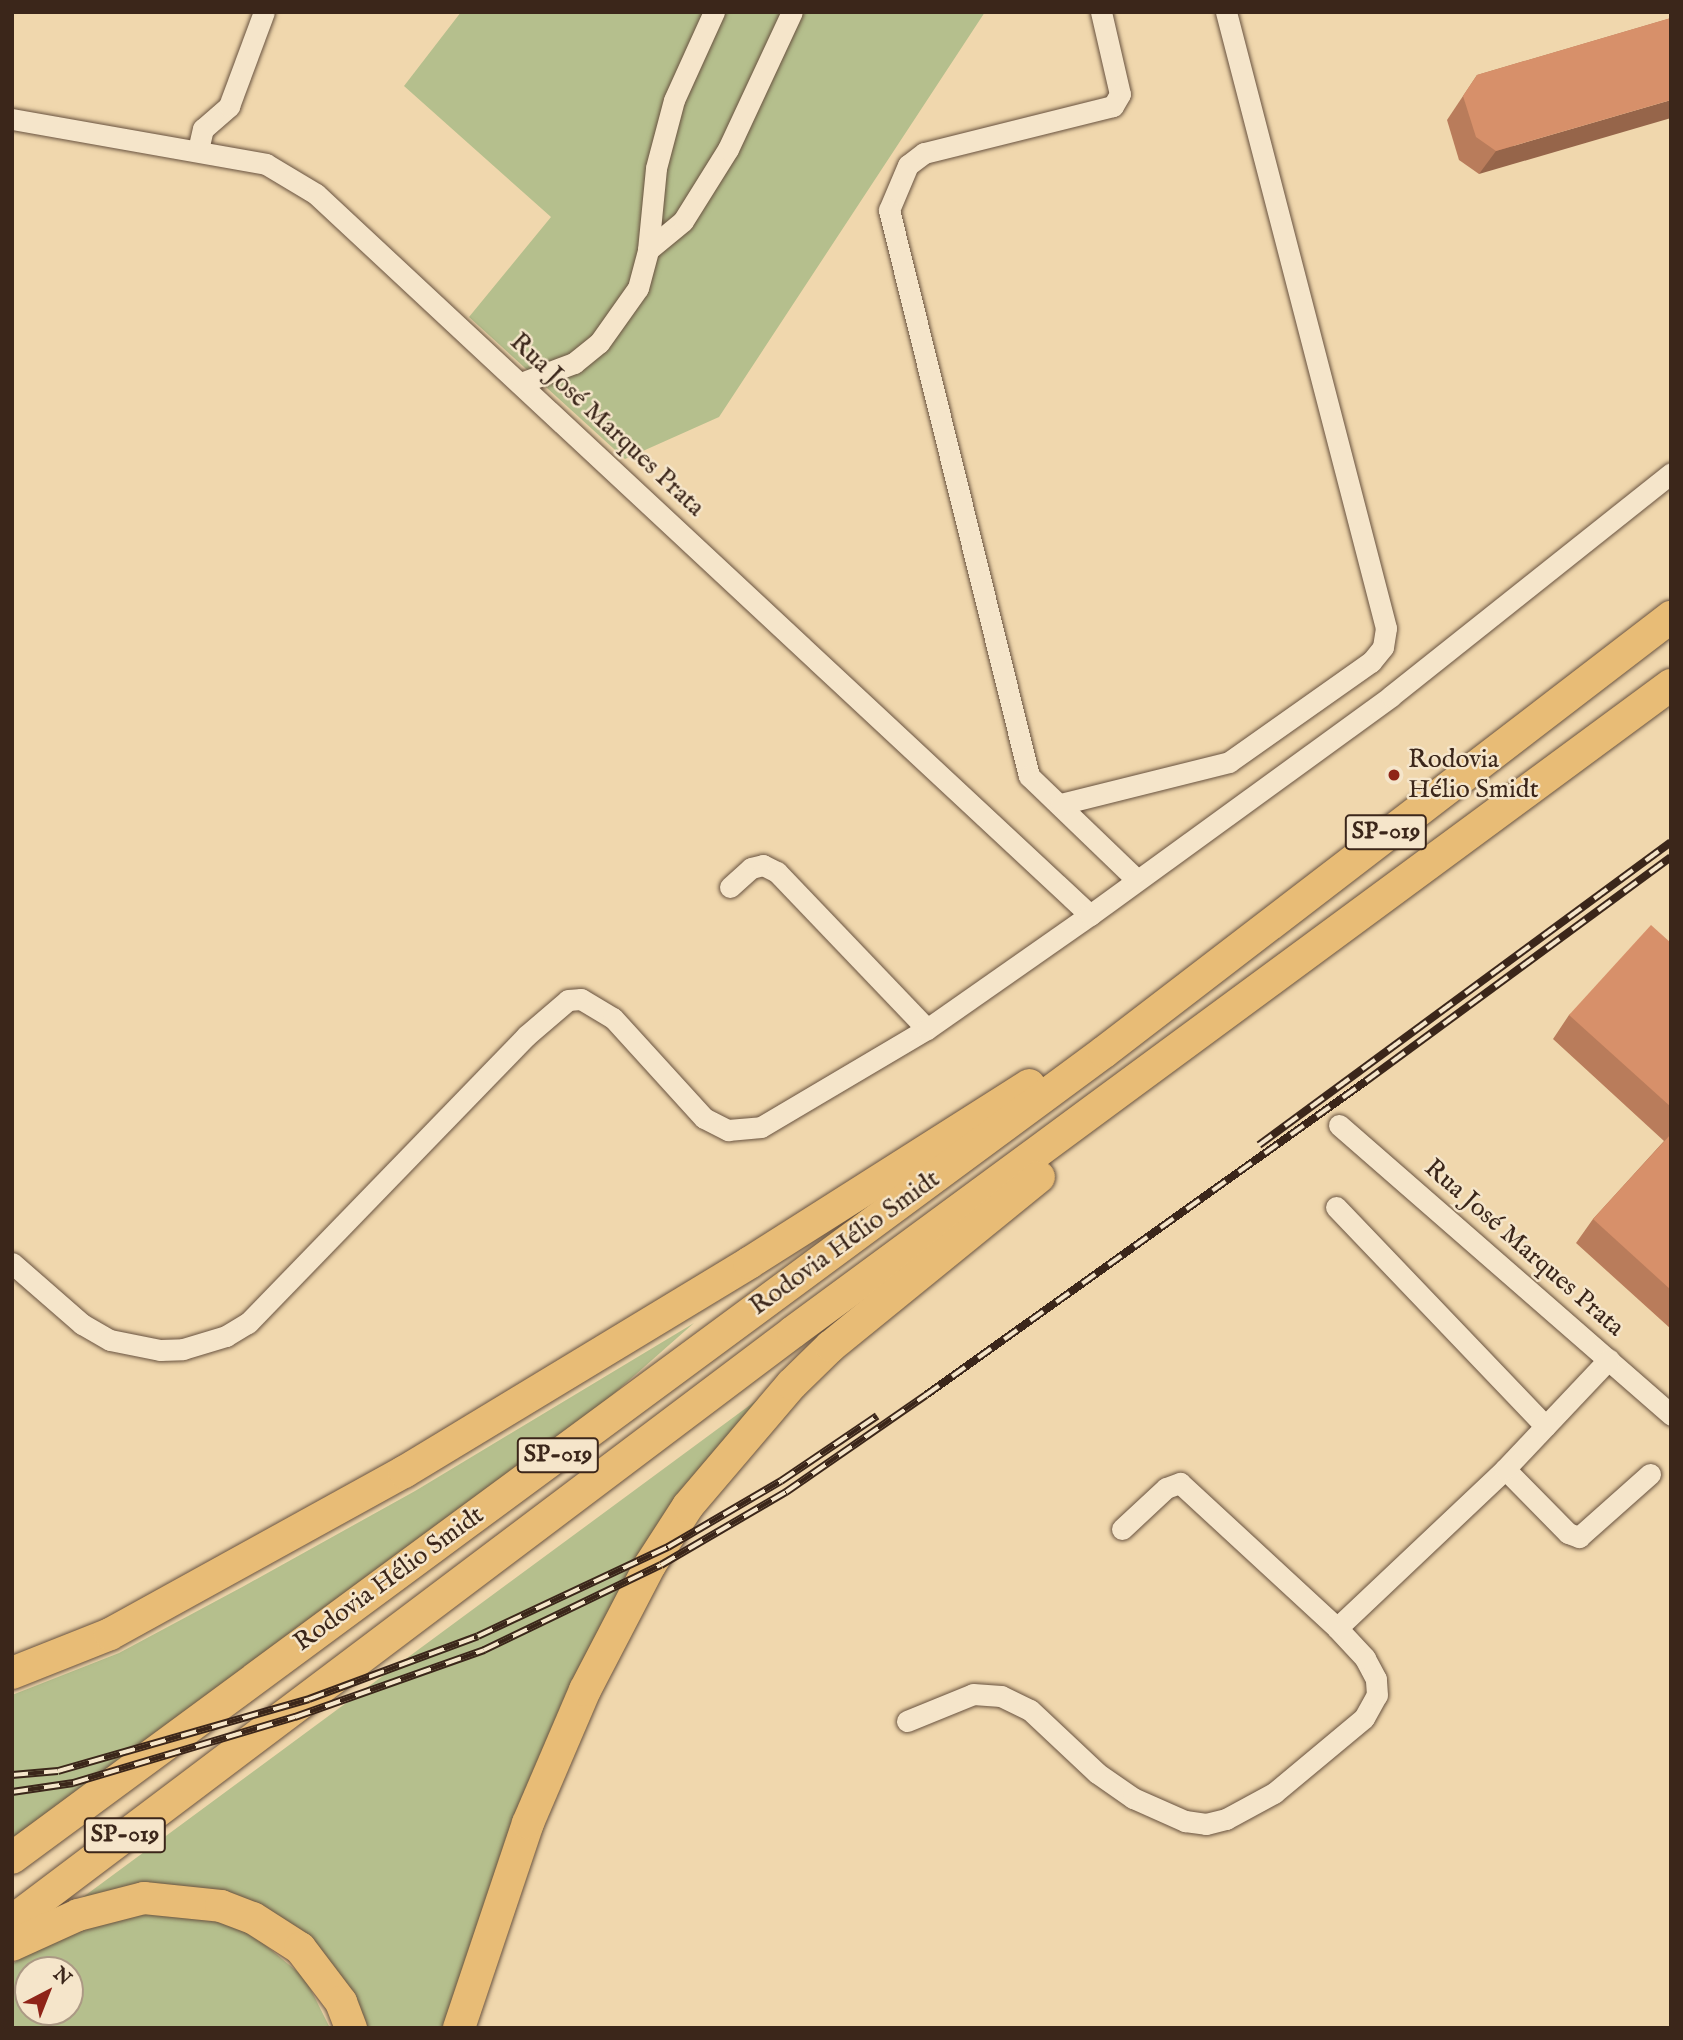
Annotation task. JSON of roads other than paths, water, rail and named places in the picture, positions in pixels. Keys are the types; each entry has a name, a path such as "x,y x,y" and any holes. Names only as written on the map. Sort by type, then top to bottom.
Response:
{"highway":[{"name":"Rodovia Hélio Smidt","path":"12,1858 1104,1052 1671,617"},
{"name":"Rodovia Hélio Smidt","path":"12,1922 428,1605 1671,685"},
{"path":"12,1673 110,1634 404,1472 760,1256 983,1112 1036,1082 1104,1052"},
{"path":"458,2028 528,1823 585,1690 650,1565 688,1506 792,1384 831,1346 1029,1187 1136,1083"},
{"path":"12,1945 78,1915 144,1898 221,1906 253,1918 300,1948 341,2003 351,2028"}],"lane":[{"path":"198,150 203,130 229,106 264,12"},
{"path":"521,383 574,363 599,343 638,288 648,250 656,168 674,100 714,12"},
{"path":"648,250 683,221 728,149 792,12"},
{"path":"1101,12 1120,94 1113,106 924,153 908,165 889,210 1029,776 1136,879"},
{"path":"1061,804 1229,762 1371,662 1383,647 1386,628 1226,12"},
{"name":"Rua José Marques Prata","path":"12,119 266,164 316,194 1090,915"},
{"path":"12,1263 72,1317 110,1340 160,1349 205,1343 248,1323 526,1036 568,1000 581,999 613,1018 691,1107 728,1130 761,1127 927,1029 1090,915 1391,695 1671,473"},
{"path":"730,887 751,869 763,865 777,872 927,1029"},
{"name":"Rua José Marques Prata","path":"1339,1125 1671,1415"},
{"path":"1336,1207 1545,1426"},
{"path":"1336,1628 1506,1469 1609,1359"},
{"path":"1506,1469 1569,1533 1579,1537 1650,1474"},
{"path":"907,1721 962,1697 1001,1696 1030,1710 1097,1773 1133,1798 1160,1813 1206,1824 1226,1819 1274,1793 1364,1718 1377,1695 1376,1679 1365,1658 1180,1483 1166,1488 1122,1528"}],"railway":[{"path":"1259,1145 1671,842"},
{"path":"12,1792 73,1783 295,1717 484,1650 661,1565 786,1492 926,1395 1366,1081 1671,857"},
{"path":"12,1775 58,1771 309,1699 478,1636 668,1547 781,1481 877,1416"}],"place":[{"name":"Rodovia Hélio Smidt","path":"1394,775"}]}
